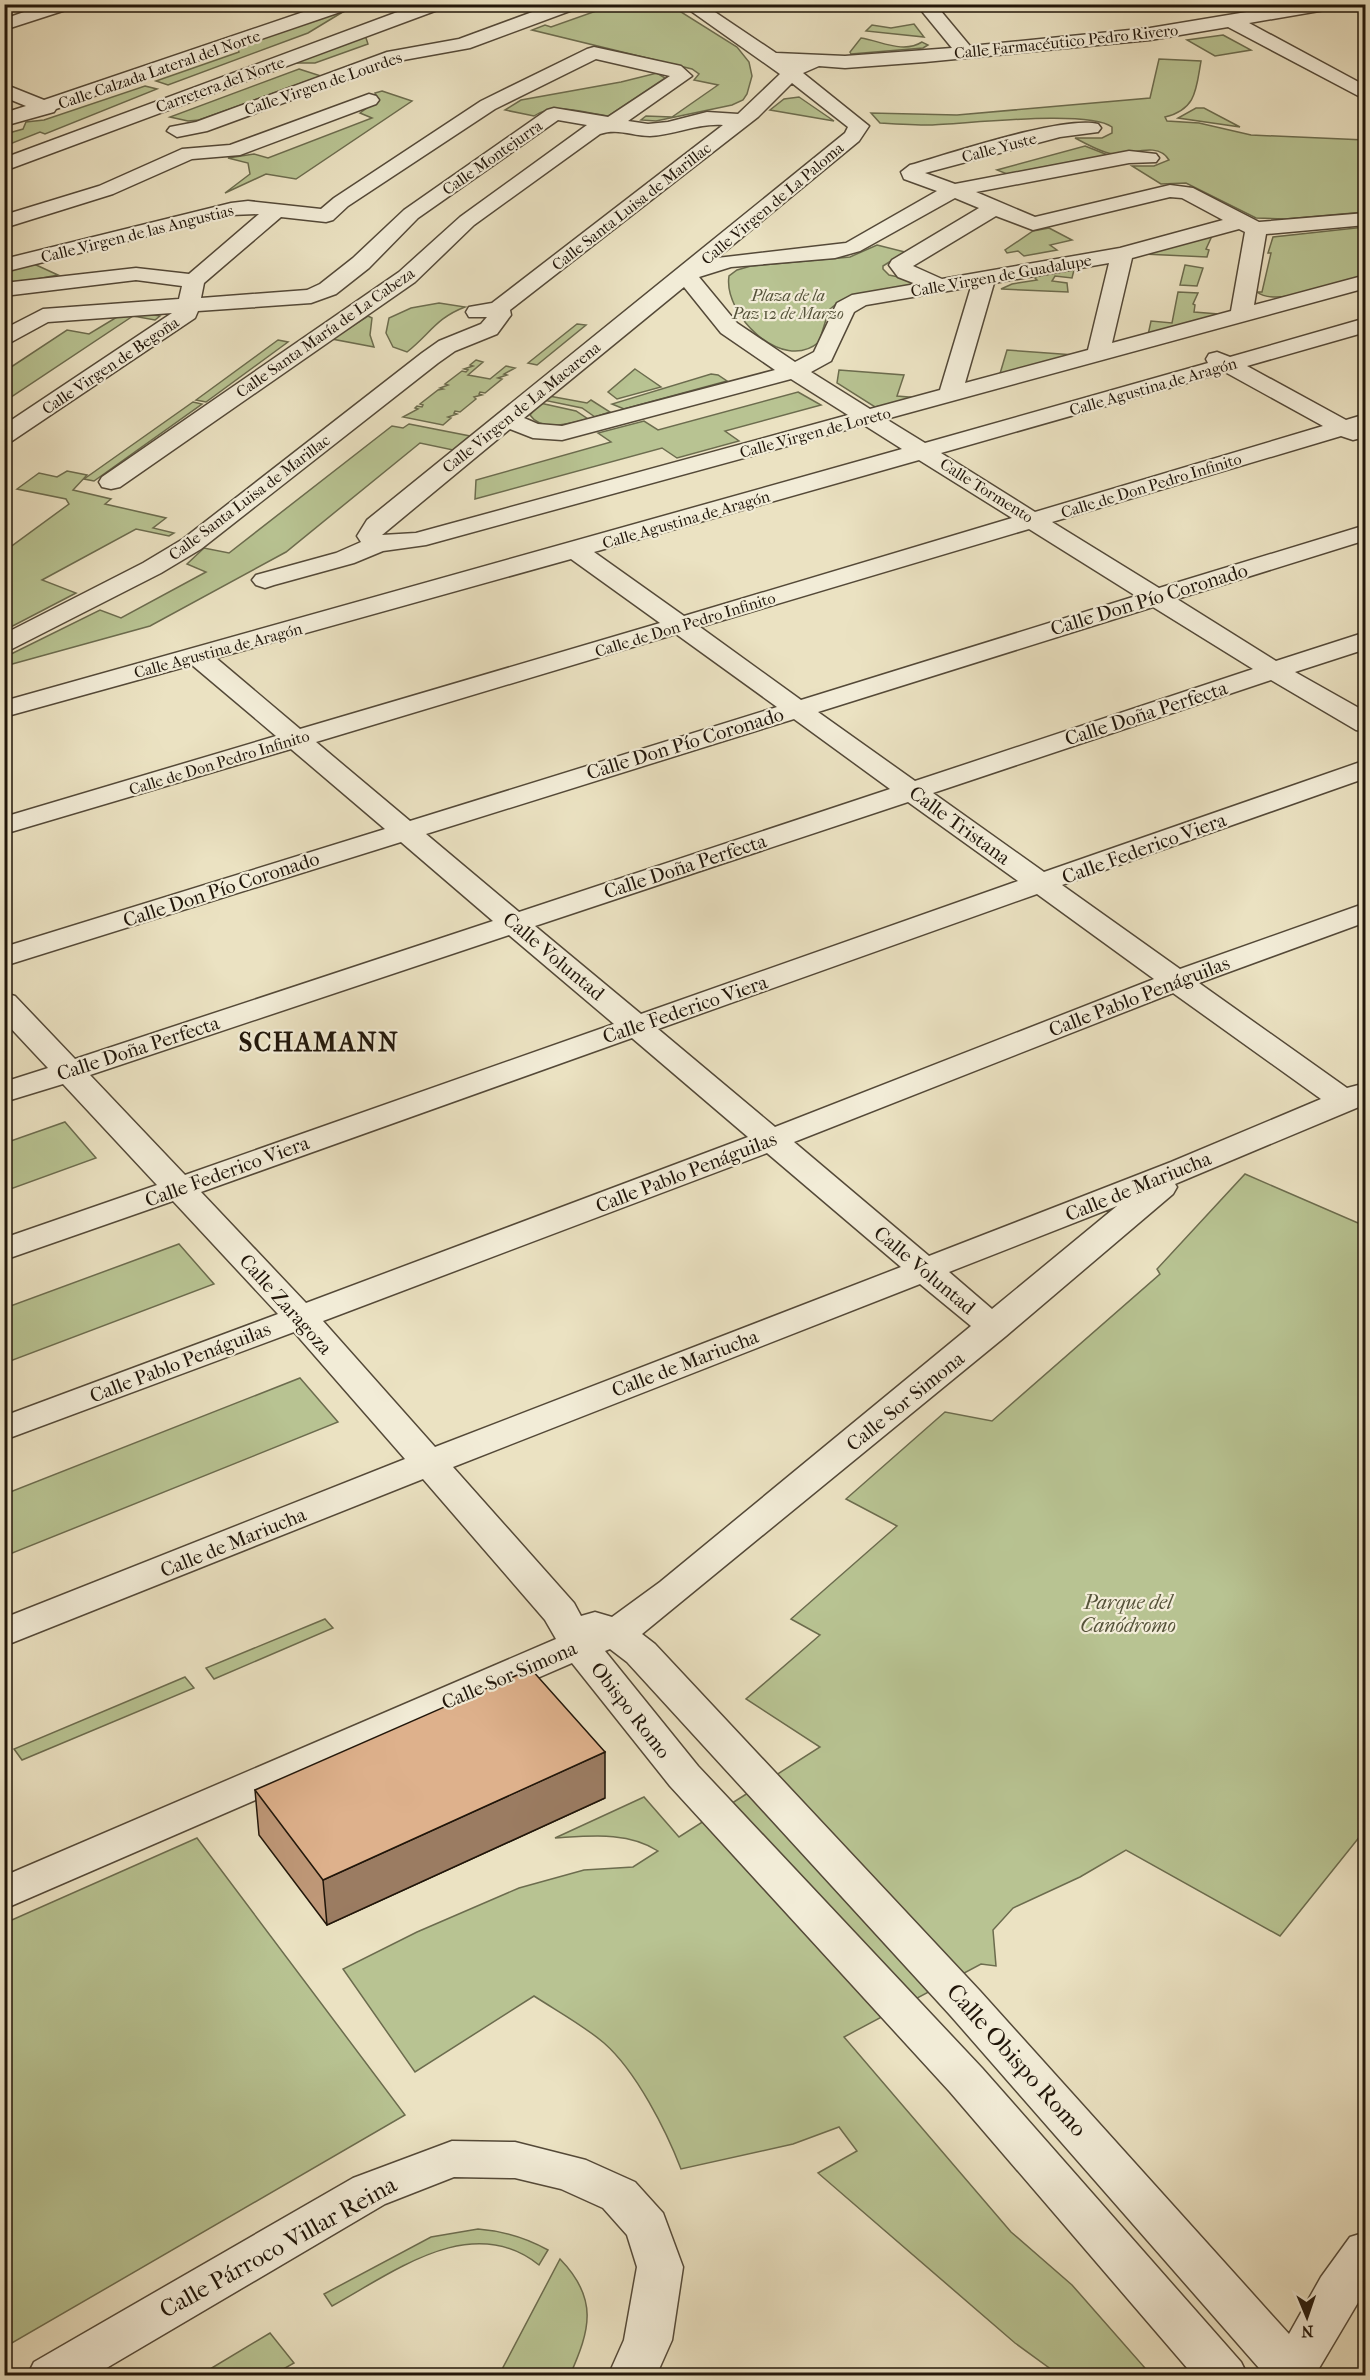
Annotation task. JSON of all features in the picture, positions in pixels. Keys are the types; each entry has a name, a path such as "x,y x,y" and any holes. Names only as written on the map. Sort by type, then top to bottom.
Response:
{"street":[{"path":"4,25 66,4"},
{"name":"Calle Calzada Lateral del Norte","path":"4,120 47,108 346,4"},
{"name":"Carretera del Norte","path":"4,165 437,4"},
{"name":"Calle Virgen de Lourdes","path":"177,131 200,127 394,56 464,44 572,4"},
{"path":"690,4 772,58 803,83"},
{"path":"925,4 965,52"},
{"name":"Calle Farmacéutico Pedro Rivero","path":"872,61 834,69 803,83 799,66 1150,34 1331,4"},
{"name":"Carretera del Norte","path":"4,154 303,41 373,7"},
{"path":"1231,21 1365,94"},
{"path":"753,46 765,66 768,79 761,103"},
{"name":"Calle Virgen de las Angustias","path":"4,266 221,210 248,207 326,216 341,202 488,105 594,53 674,70 683,76"},
{"name":"Calle Farmacéutico Pedro Rivero","path":"772,58 845,62"},
{"path":"1338,78 1365,74"},
{"name":"Calle Santa María de La Cabeza","path":"111,482 314,339 408,277 467,220 583,136 612,123 683,76"},
{"name":"Calle Santa Luisa de Marillac","path":"761,103 793,90 803,83"},
{"name":"Calle Santa Luisa de Marillac","path":"4,645 152,568 192,544 447,346 489,329 500,315 499,308 761,103 803,83"},
{"name":"Calle Virgen de La Paloma","path":"686,275 725,239 852,137 859,126 803,83"},
{"path":"4,90 47,108"},
{"path":"4,222 106,190 189,153 233,151 369,100"},
{"path":"4,179 97,143 133,125 140,114 168,123 177,131 189,153"},
{"name":"Calle Montejurra","path":"4,339 43,316 189,303 311,296 328,289 361,263 411,214 554,114 658,130 707,118 741,120"},
{"name":"Calle Yuste","path":"954,190 911,175 917,169 1059,131 1090,128"},
{"path":"686,275 719,262 835,252 853,247 954,190 1118,159 1149,158"},
{"path":"954,190 1023,221 1046,222 1181,190 1248,225 1241,316"},
{"path":"942,287 906,272 900,265 994,208"},
{"path":"4,290 136,274 194,281 277,210"},
{"name":"Calle Virgen de Guadalupe","path":"506,418 533,431 562,433 796,371 823,356 845,308 860,300 1122,254 1248,225 1365,219"},
{"path":"1098,355 1122,254"},
{"name":"Calle Tormento","path":"686,275 729,328 748,343 1274,670 1365,724"},
{"name":"Calle Virgen de La Macarena","path":"378,544 369,536 376,525 686,275"},
{"path":"950,396 984,279"},
{"name":"Calle Virgen de Begoña","path":"4,436 187,313 194,281"},
{"name":"Calle Virgen de Loreto","path":"266,580 345,558 378,544 417,540 1365,281"},
{"path":"311,296 314,339"},
{"name":"Calle Agustina de Aragón","path":"4,709 575,550 1365,325"},
{"path":"1171,335 1354,424 1365,439"},
{"name":"Calle de Don Pedro Infinito","path":"4,826 1354,424"},
{"name":"Calle Don Pío Coronado","path":"4,957 1365,532"},
{"name":"Calle Tristana","path":"575,550 1042,885 1179,980 1355,1096"},
{"name":"Calle Doña Perfecta","path":"4,1093 1365,640"},
{"name":"Calle Voluntad","path":"197,656 994,1328"},
{"name":"Calle Federico Viera","path":"4,1250 1042,885 1365,768"},
{"name":"Calle Pablo Penáguilas","path":"4,1428 771,1140 1179,980 1365,912"},
{"name":"Calle Zaragoza","path":"4,1002 299,1316 429,1463 585,1630"},
{"name":"Calle de Mariucha","path":"4,1634 429,1463 1183,1168 1355,1096"},
{"name":"Calle Sor Simona","path":"6,1892 673,1591 994,1328 1183,1168"},
{"path":"1024,1231 1052,1239 1062,1248 1066,1258 1065,1268"},
{"name":"Obispo Romo","path":"585,1630 641,1653 729,1751"},
{"name":"Obispo Romo","path":"585,1630 684,1776 919,2028 1224,2376"},
{"name":"Calle Obispo Romo","path":"729,1751 965,2002 1293,2374"},
{"name":"Calle Párroco Villar Reina","path":"51,2376 369,2191 452,2159 515,2160 570,2173 619,2195 647,2226 660,2267 648,2340 632,2376"},
{"path":"1293,2374 1338,2291 1365,2251"}],"green space":[{"path":"613,5 670,5 737,47 749,62 752,76 743,100 732,105 656,121 641,120 646,116 672,117 718,85 694,80 699,74 692,69 532,30 545,25 551,27"},
{"path":"346,10 308,33 168,85 156,81 239,52 237,46"},
{"path":"914,24 924,37 866,31 872,25 891,28"},
{"path":"365,35 368,44 315,63 285,63"},
{"path":"1223,35 1251,50 1215,56 1187,40"},
{"path":"861,38 900,47 922,42 928,45 923,48 851,54 850,52"},
{"path":"1159,59 1201,61 1193,96 1183,109 1165,117 1167,121 1199,123 1251,135 1365,140 1365,212 1285,219 1256,218 1186,183 1161,184 1132,166 1154,166 1169,160 1158,151 1144,150 1110,154 1075,138 1102,138 1112,133 1112,127 1099,122 1053,118 912,125 880,123 871,113 957,115 1150,98"},
{"path":"299,69 321,76 199,120 188,121 170,117"},
{"path":"657,73 665,78 608,116 560,109 534,116 505,110 521,100 621,82"},
{"path":"145,86 157,89 45,134 40,132 5,146 5,134 23,129 26,122 44,120"},
{"path":"382,91 412,101 296,179 266,174 225,193 250,174 248,163 228,158 254,154 268,158 372,118 360,113 378,100 375,93"},
{"path":"799,97 834,121 770,110 784,99"},
{"path":"1196,108 1204,108 1240,127 1178,118"},
{"path":"1085,146 1108,155 1007,174 997,170"},
{"path":"1365,227 1365,234 1362,235 1365,237 1365,275 1326,288 1294,295 1266,296 1257,292 1262,292 1273,237"},
{"path":"1049,228 1072,240 1050,245 1057,250 1024,256 1018,251 1007,253 1005,250 1033,231"},
{"path":"1212,236 1206,249 1209,250 1207,257 1143,254"},
{"name":"Plaza de la Paz 12 de Marzo","path":"877,245 905,252 883,266 883,269 889,275 913,280 913,285 840,301 829,310 819,342 804,350 788,351 773,345 745,322 735,307 730,291 729,276 737,270 751,266 850,257"},
{"path":"34,264 58,275 5,285 5,271"},
{"path":"1185,265 1203,268 1197,286 1180,285"},
{"path":"1074,270 1072,278 1055,276 1052,281 1067,283 1068,292 1001,289 1012,284 1037,280 1034,277"},
{"path":"1178,292 1198,293 1193,304 1195,305 1194,312 1219,314 1148,335 1151,321 1172,323"},
{"path":"439,303 465,307 440,321 407,352 393,347 386,333 389,318 411,308"},
{"path":"149,314 160,316 155,320 133,316 5,401 5,371 67,330 89,334 117,317"},
{"path":"368,316 372,318 370,335 374,347 332,339"},
{"path":"577,324 586,325 537,365 528,363"},
{"path":"278,340 288,342 206,402 196,400"},
{"path":"1007,350 1075,355 999,377"},
{"path":"476,360 483,362 468,375 490,379 506,366 515,368 504,374 507,375 498,378 502,379 485,393 480,392 479,394 482,395 474,397 476,399 460,412 455,411 454,413 457,414 448,417 451,418 443,425 403,417 418,409 415,408 417,406 422,407 423,405 420,404 438,390 443,389 440,388 448,385 445,384 462,371 466,372 468,370 464,369 473,366 470,365"},
{"path":"635,369 661,387 617,399 608,392"},
{"path":"839,370 904,375 897,396 921,398 875,407 837,383"},
{"path":"711,374 718,375 727,381 624,409 612,404"},
{"path":"798,392 821,405 725,431 739,441 677,458 662,448 475,499 476,480 611,442 598,433 644,421 658,430"},
{"path":"549,396 587,403 591,400 610,412 595,417 582,408 543,400"},
{"path":"193,402 202,404 94,481 84,479"},
{"path":"540,403 576,411 588,419 557,425 542,424 530,415"},
{"path":"409,424 470,436 453,450 420,443 286,552 150,626 5,666 5,657 100,610 121,618 206,572 187,564 204,548 229,553 392,426 403,428"},
{"path":"67,471 87,475 73,490 111,499 105,504 166,518 153,528 174,533 169,536 136,529 42,580 76,593 5,630 5,551 69,504 66,499 17,489 39,473 57,477"},
{"path":"65,1122 96,1158 5,1191 5,1143"},
{"name":"Parque del Canódromo","path":"1245,1174 1365,1226 1365,1830 1280,1936 1126,1850 1080,1877 1013,1908 993,1930 996,1966 981,1964 844,2037 1011,2232 1072,2285 1145,2368 1146,2375 1059,2375 1015,2343 818,2173 857,2151 839,2127 793,2144 681,2169 649,2102 616,2055 587,2030 534,1996 415,2072 343,1969 417,1932 519,1888 584,1870 633,1867 658,1851 634,1840 608,1836 555,1838 644,1797 679,1837 820,1747 746,1699 820,1635 791,1619 897,1526 846,1499 945,1412 992,1421 1160,1274 1157,1269"},
{"path":"179,1244 214,1284 5,1363 5,1308"},
{"path":"300,1378 338,1422 5,1556 5,1494"},
{"path":"325,1619 333,1628 214,1679 206,1668"},
{"path":"185,1677 194,1688 22,1760 14,1749"},
{"path":"197,1838 405,2115 5,2347 5,1923"},
{"path":"478,2229 514,2235 548,2250 539,2265 513,2250 487,2244 460,2245 434,2252 407,2264 332,2306 324,2294 431,2237"},
{"path":"560,2259 581,2288 586,2301 586,2329 570,2375 499,2375"},
{"path":"270,2333 294,2363 273,2375 208,2376 205,2372"}],"building":[{"path":"531,1669 605,1752 323,1880 255,1790"}],"district":[{"name":"SCHAMANN","path":"319,1042"}]}
